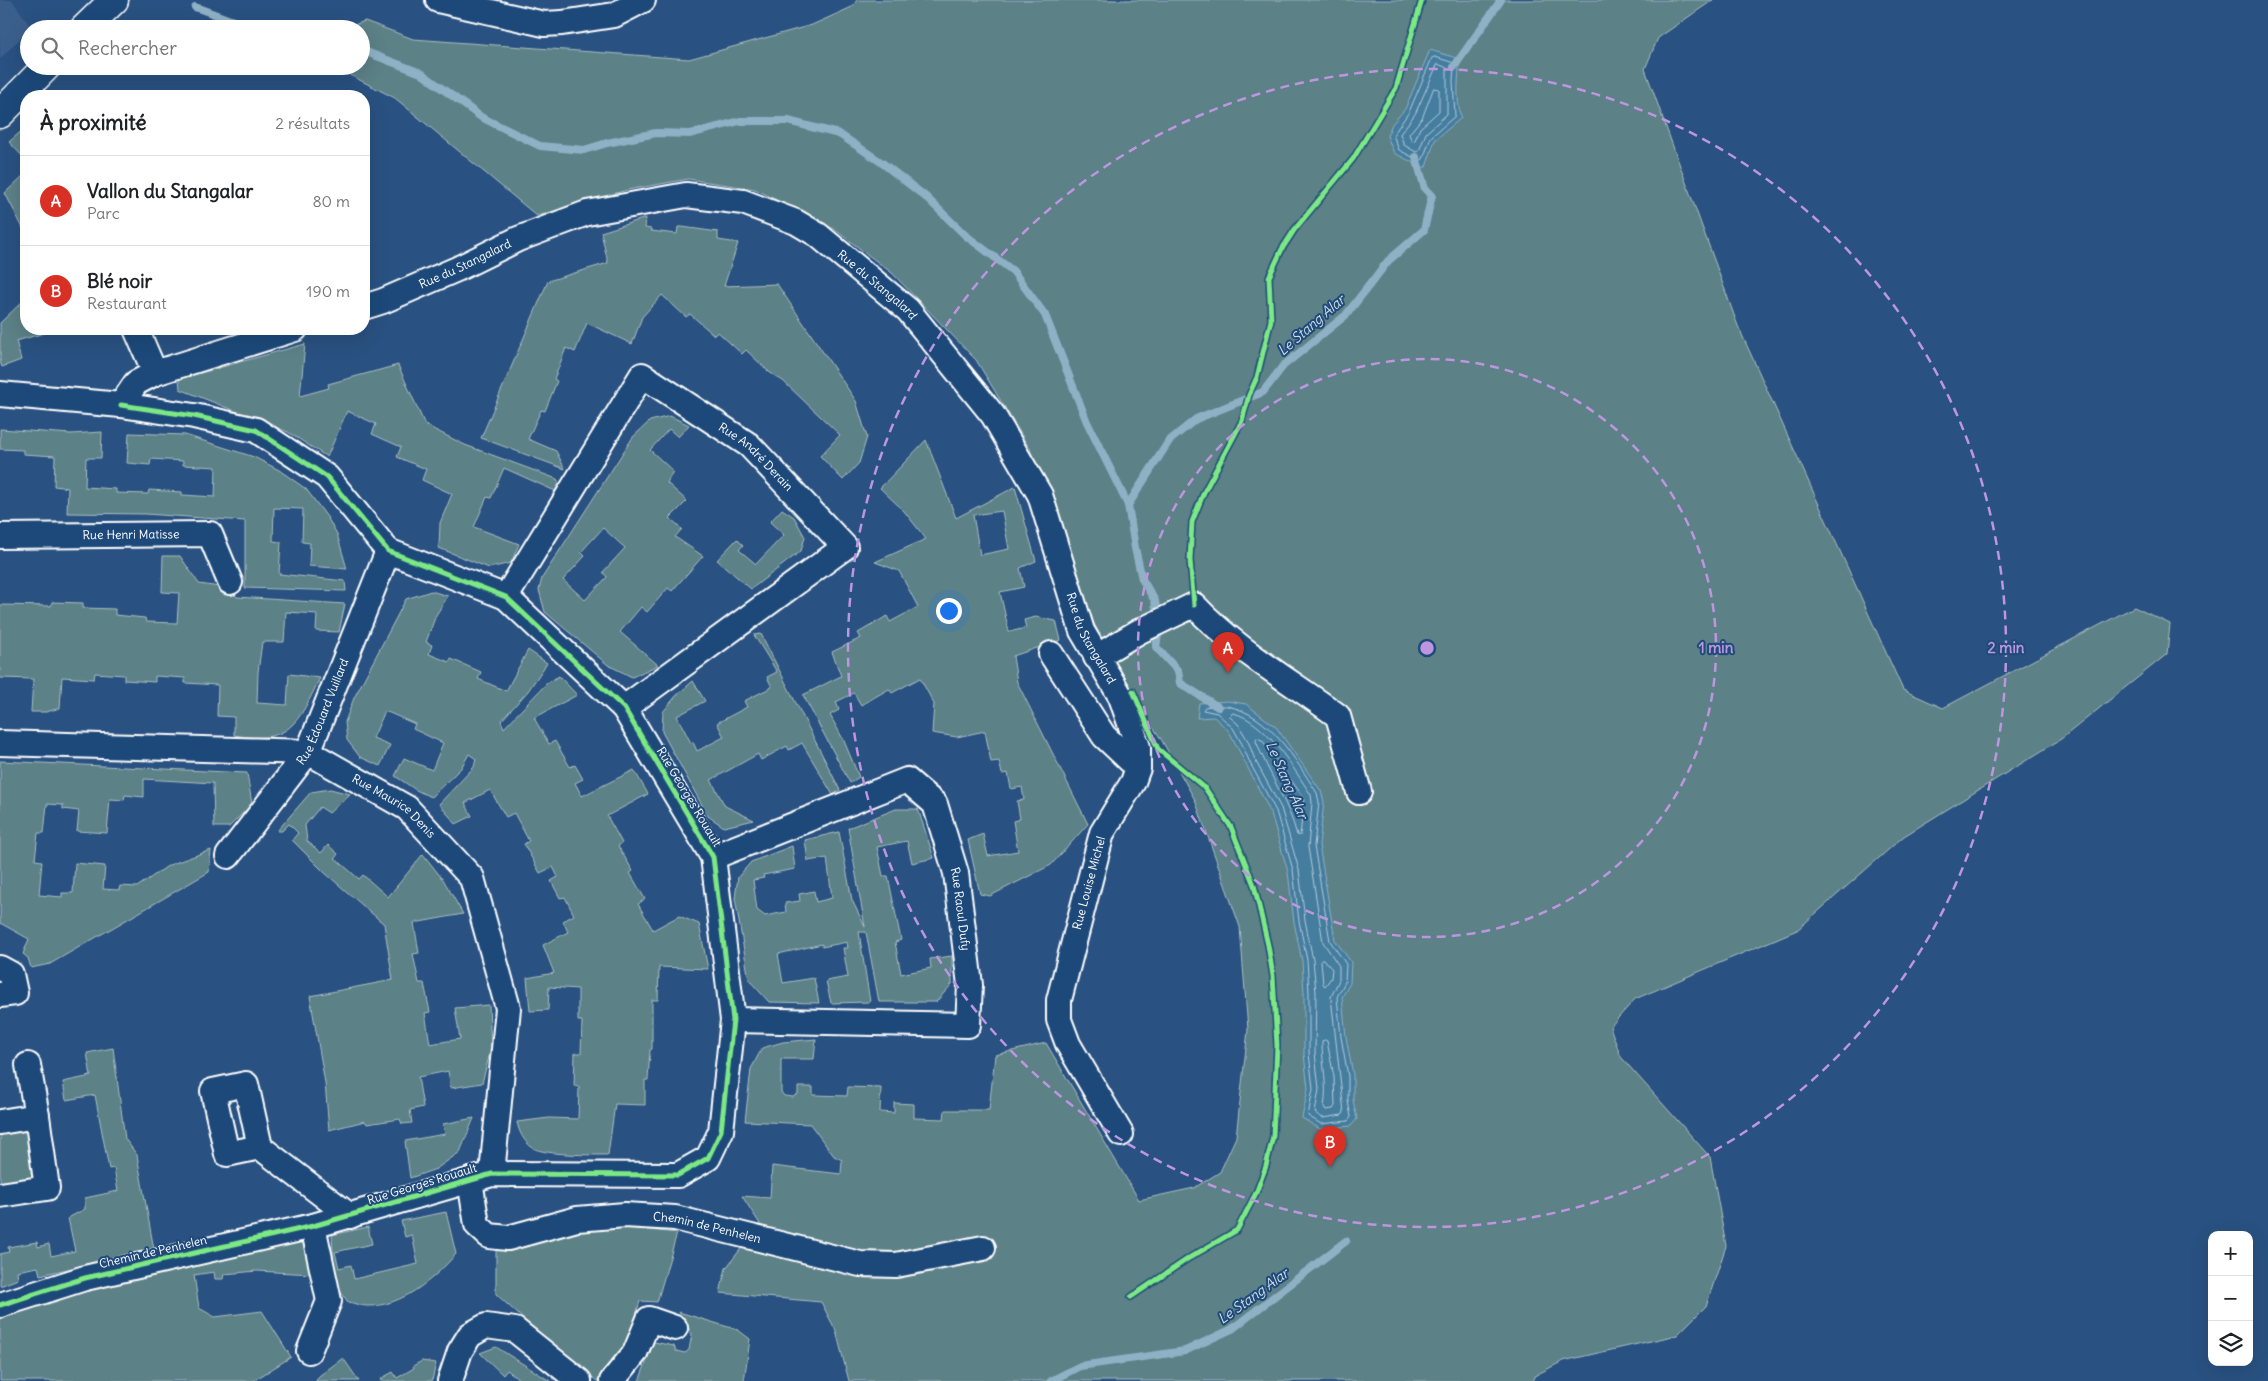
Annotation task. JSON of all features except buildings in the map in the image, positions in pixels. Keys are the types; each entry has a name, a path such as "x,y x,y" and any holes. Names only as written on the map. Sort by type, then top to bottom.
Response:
{"main road":[{"path":"24,90 38,75"},
{"path":"0,114 20,94"}],"street":[{"path":"438,0 544,24 614,15 642,0"},
{"name":"Rue du Stangalard","path":"370,305 456,269 518,239 587,213 686,195 743,202 796,222 818,235 908,310 993,415 1040,495 1082,631 1121,697 1138,747 1138,768"},
{"path":"139,335 155,372"},
{"path":"121,405 136,383 155,372 275,335"},
{"name":"Rue André Derain","path":"506,597 642,375 749,445 845,547 624,708"},
{"name":"Rue Georges Rouault","path":"0,394 121,405 194,416 256,430 327,477 388,551 506,597 624,708 713,857 733,1020 721,1131 708,1158 678,1175 492,1174 313,1226"},
{"name":"Rue Henri Matisse","path":"0,536 210,534 230,582"},
{"name":"Rue Édouard Vuillard","path":"228,856 308,752 388,551"},
{"path":"1096,657 1138,632 1186,609 1213,625 1261,663 1338,716 1359,792"},
{"path":"1051,654 1104,736 1138,768"},
{"name":"Rue Maurice Denis","path":"0,743 308,752 407,808 472,878 508,1008 492,1174"},
{"name":"Rue Louise Michel","path":"1121,1134 1068,1044 1059,1020 1059,1000 1102,833 1133,782 1138,768"},
{"name":"Rue Raoul Dufy","path":"713,857 906,780 936,804 956,873 970,985 968,1025 733,1020"},
{"path":"0,968 11,974 14,992 0,995"},
{"path":"0,1195 47,1188 28,1065"},
{"path":"0,1122 36,1116"},
{"path":"260,1147 350,1216"},
{"name":"Chemin de Penhelen","path":"470,1180 477,1225 490,1236 508,1238 577,1219 625,1215 675,1218 860,1264 896,1264 983,1248"},
{"path":"309,1351 329,1301 313,1226"},
{"name":"Chemin de Penhelen","path":"0,1305 85,1278 313,1226"},
{"path":"612,1381 636,1353 649,1319 675,1328"},
{"path":"450,1381 460,1351 470,1335 486,1326 515,1330 580,1381"}],"shaded area":[{"path":"0,0 12,0 26,20 20,20 20,38 0,59"}],"green space":[{"path":"857,0 1713,0 1658,38 1645,69 1738,326 1903,690 1943,708 2134,607 2170,624 2167,654 2061,739 1904,836 1797,930 1635,999 1610,1027 1621,1057 1710,1157 1726,1246 1706,1306 1677,1335 1563,1361 1536,1375 1533,1381 849,1381 836,1331 821,1302 720,1293 726,1268 760,1224 742,1196 770,1198 772,1166 841,1174 842,1160 834,1156 810,1124 745,1121 751,1069 762,1048 783,1042 816,1039 814,1059 781,1059 781,1092 784,1096 793,1097 798,1094 798,1087 813,1087 813,1095 847,1096 848,1087 881,1088 880,1112 894,1113 894,1103 914,1104 914,1118 944,1119 945,1110 989,1110 995,1055 1046,1043 1139,1200 1194,1188 1220,1172 1236,1137 1248,1030 1240,927 1195,800 1161,739 1140,708 1086,609 1030,449 976,360 892,273 834,229 755,189 688,179 627,190 537,216 395,98 350,75 370,75 370,23 413,39 689,59 812,25 852,7"},
{"path":"20,132 20,154 9,142"},
{"path":"20,179 20,222 5,193"},
{"path":"646,218 645,228 651,229 651,231 677,234 678,227 682,227 718,232 718,240 738,243 724,286 777,284 856,401 867,437 859,463 843,480 820,456 840,435 783,381 769,372 746,350 742,354 718,332 714,335 690,314 686,317 662,295 642,317 632,344 587,323 575,352 566,348 554,379 557,381 545,411 541,410 528,439 556,451 565,469 481,438 548,281 608,263 601,232"},
{"path":"20,304 20,335 38,335 16,341 21,360 2,367 0,362 0,323"},
{"path":"305,344 300,396 329,388 328,384 398,365 425,425 465,445 557,479 560,485 555,491 504,468 491,498 487,497 474,527 519,544 511,563 489,568 439,548 440,523 452,494 422,480 426,469 397,457 401,447 372,434 376,424 347,411 327,457 288,432 180,389 179,379"},
{"path":"670,416 689,425 678,437 669,429 650,450 673,471 667,483 687,501 670,518 682,529 675,537 703,556 672,591 668,588 647,612 641,607 620,632 658,665 632,677 608,665 545,612 539,590 542,578 633,437 650,421","holes":["603,528 625,548 603,572 607,577 585,600 563,580 585,556 581,552"]},
{"path":"0,429 71,434 102,432 101,458 86,458 85,487 116,489 116,493 148,494 149,490 215,497 216,467 183,465 183,461 151,459 150,465 127,463 129,433 185,435 254,457 279,470 306,489 337,534 347,569 309,566 310,543 302,542 303,509 274,508 273,541 281,542 279,574 345,581 346,591 245,588 245,521 146,514 67,513 68,488 54,486 55,456 23,454 23,450 0,449"},
{"path":"926,440 956,518 1015,487 1036,561 1020,568 1024,587 1000,592 1009,632 1026,628 1024,620 1036,617 1056,621 1061,640 1013,656 1017,682 1088,824 1051,865 990,896 980,894 968,840 983,834 988,856 1018,851 1013,821 1020,819 1017,801 1024,800 1022,787 1011,789 1008,773 1002,774 999,761 991,762 985,731 957,737 932,733 934,704 920,678 892,693 889,689 861,705 854,693 836,702 839,710 830,715 844,741 859,777 850,783 803,695 841,676 832,652 861,638 858,633 887,616 890,622 918,607 899,571 875,562 926,539 904,511 880,488","holes":["1002,511 1009,549 980,555 973,515"]},
{"path":"782,509 794,517 805,537 801,551 751,589 717,560 737,539 743,545 739,550 756,564 784,535 770,522"},
{"path":"163,556 180,556 199,584 227,588 237,597 345,604 339,632 316,631 317,614 286,612 284,642 262,642 258,672 257,703 287,705 289,674 320,678 305,707 290,727 268,737 234,735 234,717 217,716 218,685 185,683 185,678 155,676 155,682 124,680 124,675 95,673 94,679 62,677 60,708 46,712 31,712 33,679 0,678 0,605 51,606 52,602 83,603 83,608 115,609 115,615 145,618 146,622 177,623 179,593 162,592"},
{"path":"431,591 448,596 436,615 426,642 432,645 429,654 449,662 451,659 481,672 478,679 506,691 528,650 547,663 528,691 501,721 504,728 547,683 559,676 577,695 534,718 549,744 555,741 570,767 575,765 583,779 575,783 582,796 634,770 648,794 607,816 622,843 618,846 633,871 630,873 645,899 638,904 653,930 679,916 699,924 708,969 659,967 658,1000 652,1000 652,1049 650,1050 648,1080 645,1080 645,1105 615,1104 608,1155 547,1152 533,1148 525,1140 517,1122 549,1118 578,1119 579,1087 574,1086 575,1053 581,1053 582,1021 578,1021 578,989 549,987 548,1010 530,1011 527,978 554,973 543,945 568,932 563,921 574,915 565,897 560,898 551,881 558,877 553,867 540,873 524,844 529,841 514,813 506,817 490,790 465,803 472,816 456,824 439,804 474,767 476,759 469,754 461,768 431,797 416,790 395,776 404,758 432,770 443,743 413,729 415,724 385,711 373,738 390,745 380,766 360,757 347,740 345,722 354,698 406,599"},
{"path":"761,634 840,790 833,795 802,743 789,750 787,746 761,760 758,754 711,780 725,806 754,820 724,827 708,816 662,732 663,712 676,696 693,681 705,701 677,716 691,743 693,742 697,751 724,737 717,723 747,707 744,701 772,687 767,677 777,672 754,635"},
{"path":"0,761 247,773 252,804 229,827 214,827 213,783 144,779 144,797 125,795 124,800 110,799 107,833 77,831 79,811 63,809 63,805 47,804 44,833 38,833 35,860 42,861 39,895 62,897 62,893 73,893 75,863 105,866 103,889 119,890 120,886 137,887 169,865 211,850 209,872 50,964 31,968 28,958 23,954 29,939 0,923"},
{"path":"330,789 350,794 329,813 320,807 305,825 307,841 321,853 328,845 338,854 335,858 359,879 363,875 388,897 423,854 444,881 463,914 414,923 419,953 413,954 419,983 424,983 430,1012 425,1013 430,1044 460,1039 455,1008 489,1005 491,1049 482,1083 451,1088 448,1071 418,1077 423,1107 410,1110 412,1123 402,1124 400,1119 367,1124 365,1121 329,1130 325,1083 310,996 393,980 384,924 324,872 292,840 298,833 289,824 282,831 277,831 311,792"},
{"path":"896,809 918,809 934,858 912,863 907,841 877,847 883,876 888,876 901,940 895,942 901,974 931,968 930,959 952,956 952,984 936,1002 879,1002 866,932 859,932 870,1002 831,1003 826,981 848,977 843,948 848,948 847,942 822,947 822,944 778,954 783,983 814,978 819,1003 769,1002 749,980 735,898 738,877 751,862 792,846 795,869 763,875 764,878 753,880 757,910 765,916 786,912 785,903 800,901 799,894 814,891 816,902 832,898 827,858 808,861 805,840 839,832 852,900 865,927 848,828"},
{"path":"113,1048 125,1139 137,1155 154,1250 40,1275 38,1267 17,1271 18,1279 0,1286 0,1254 9,1252 8,1247 37,1242 38,1247 49,1244 51,1256 75,1251 68,1218 85,1209 85,1198 118,1191 114,1168 109,1169 95,1095 66,1100 63,1082 91,1076 87,1053"},
{"path":"474,1118 460,1152 436,1169 410,1178 405,1141 445,1134 443,1124"},
{"path":"31,1127 40,1180 0,1187 0,1133"},
{"path":"446,1212 456,1254 438,1272 417,1289 393,1302 362,1306 348,1302 335,1284 332,1235 368,1227 372,1244 335,1252 339,1268 351,1265 354,1279 418,1264 412,1235 405,1237 401,1221"},
{"path":"593,1224 677,1233 657,1302 640,1301 623,1361 605,1381 597,1381 543,1337 496,1294 496,1245"},
{"path":"301,1240 307,1248 312,1274 257,1271 224,1274 223,1279 215,1279 214,1272 194,1275 199,1308 215,1317 262,1311 291,1357 253,1381 0,1381 0,1315 95,1283"},
{"path":"679,1312 738,1330 750,1339 744,1381 639,1381 654,1342 674,1346 676,1351 685,1353 689,1350 692,1334"},
{"path":"496,1347 550,1381 516,1381 518,1378 507,1370 503,1375 480,1353"},
{"path":"343,1358 359,1381 316,1381 319,1376"},
{"path":"422,1361 436,1363 432,1381 381,1381 382,1378 393,1372 397,1378"}],"water":[{"path":"1430,50 1460,59 1458,96 1461,118 1435,140 1426,167 1422,167 1394,153 1387,136 1392,124 1405,109"},
{"path":"1228,701 1246,704 1276,727 1321,791 1324,802 1319,845 1335,940 1351,962 1350,983 1342,997 1346,1037 1353,1075 1353,1100 1357,1119 1351,1126 1320,1129 1302,1118 1308,1089 1304,1054 1304,993 1302,961 1294,922 1288,872 1271,813 1229,731 1214,717 1197,718 1199,703"}],"waterway":[{"name":"Le Stang Alar","path":"1454,67 1501,0"},
{"path":"195,7 231,20"},
{"path":"370,53 421,73 481,117 540,146 584,150 607,143 656,133 690,134 740,121 788,121 839,134 881,162 927,198 965,235 1013,271 1045,315 1087,422 1128,505 1142,579 1155,601 1159,629 1156,647 1178,671 1180,683 1218,707"},
{"name":"Le Stang Alar","path":"1128,505 1169,441 1196,419 1263,392 1283,366 1346,315 1388,261 1424,230 1432,195 1425,189 1416,157"},
{"name":"Le Stang Alar","path":"1051,1381 1080,1366 1185,1351 1232,1329 1346,1241"}],"cycle path":[{"path":"1194,605 1190,560 1192,522 1204,492 1242,421 1249,395 1257,377 1271,320 1269,277 1282,249 1295,229 1353,159 1396,88 1422,0"},
{"path":"0,1305 85,1278 313,1226 492,1174 678,1175 708,1158 721,1131 733,1020 713,857 624,708 506,597 388,551 327,477 256,430 194,416 121,405"},
{"path":"1131,1297 1189,1258 1237,1230 1256,1193 1266,1166 1273,1136 1277,1045 1273,976 1268,945 1254,885 1231,827 1205,788 1158,749 1133,691"}],"place":[{"name":"Vallon du Stangalar","path":"1228,673"},
{"name":"Blé noir","path":"1330,1167"}]}
